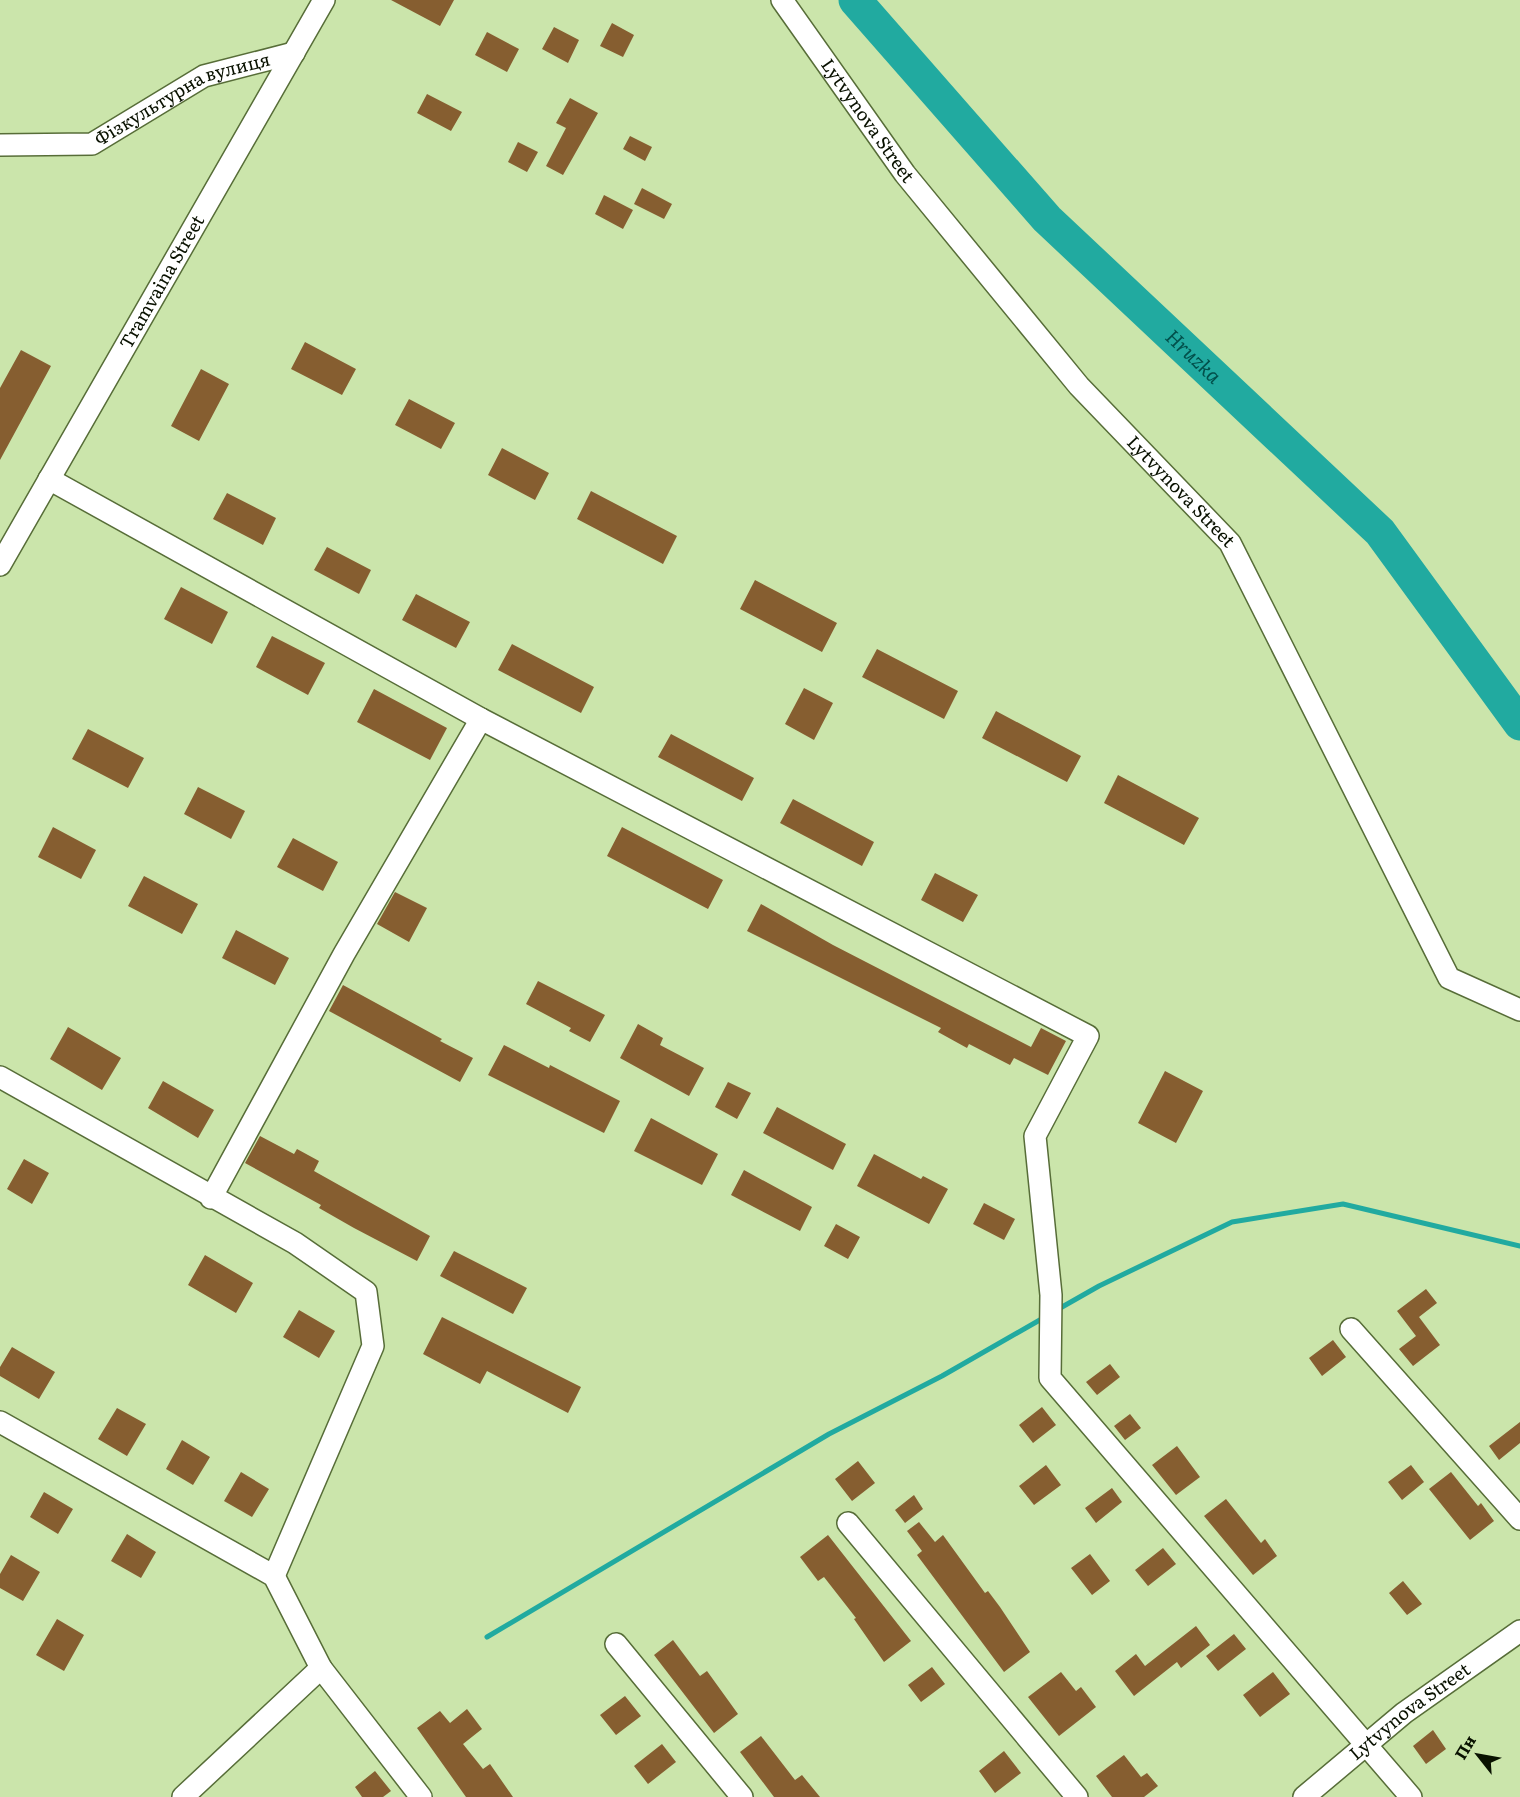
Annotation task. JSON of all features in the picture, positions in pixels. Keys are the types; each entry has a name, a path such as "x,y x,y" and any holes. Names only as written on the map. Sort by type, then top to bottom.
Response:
{"street":[{"name":"Tramvaina Street","path":"0,565 324,0"},
{"name":"Lytvynova Street","path":"782,0 905,174 1079,386 1230,543 1449,978 1520,1010"},
{"name":"Фiзкультурна вулиця","path":"0,145 92,144 204,76 294,53"},
{"path":"49,479 481,719 1088,1035 1035,1136 1051,1295 1050,1378 1412,1797"},
{"path":"211,1198 344,954 481,719"},
{"path":"0,1077 295,1244 366,1292 373,1346 274,1576"},
{"path":"1351,1329 1520,1519"},
{"path":"0,1422 274,1576 321,1668 422,1797"},
{"path":"848,1523 1077,1797"},
{"name":"Lytvynova Street","path":"1304,1797 1404,1713 1520,1631"},
{"path":"616,1644 742,1797"},
{"path":"183,1797 321,1668"}],"building":[{"path":"391,0 454,0 440,26"},
{"path":"612,23 634,35 623,57 600,46"},
{"path":"554,27 579,40 568,63 542,49"},
{"path":"487,32 519,49 507,72 475,55"},
{"path":"427,94 462,112 451,131 417,113"},
{"path":"570,98 598,113 563,175 546,166 566,128 556,123"},
{"path":"630,136 652,147 645,161 623,149"},
{"path":"518,142 538,152 527,172 508,162"},
{"path":"642,188 672,204 664,219 634,204"},
{"path":"604,195 633,210 623,229 595,214"},
{"path":"305,342 356,369 342,395 291,369"},
{"path":"21,350 51,366 0,460 0,388"},
{"path":"201,369 229,384 199,441 171,426"},
{"path":"409,399 455,423 441,449 395,425"},
{"path":"502,448 549,473 535,500 488,475"},
{"path":"591,491 677,536 663,564 577,519"},
{"path":"227,493 276,518 263,545 213,519"},
{"path":"327,547 371,570 359,594 314,570"},
{"path":"755,580 837,623 822,652 740,609"},
{"path":"181,587 228,612 212,644 164,619"},
{"path":"416,594 470,622 456,648 402,620"},
{"path":"272,636 325,663 308,695 256,667"},
{"path":"512,644 594,687 581,713 498,670"},
{"path":"877,649 958,691 944,719 862,677"},
{"path":"804,688 833,703 814,740 785,724"},
{"path":"374,689 447,728 430,760 357,722"},
{"path":"996,711 1081,756 1067,782 982,738"},
{"path":"88,729 144,758 128,788 72,759"},
{"path":"671,734 754,778 742,801 658,757"},
{"path":"1118,775 1199,818 1184,845 1104,803"},
{"path":"198,787 245,811 231,839 184,814"},
{"path":"793,799 874,842 862,866 780,823"},
{"path":"53,827 96,850 81,879 38,857"},
{"path":"622,827 723,880 708,909 607,856"},
{"path":"293,838 338,862 323,891 277,867"},
{"path":"935,873 978,895 963,922 921,900"},
{"path":"144,876 198,904 182,934 128,906"},
{"path":"395,892 427,908 409,942 377,924"},
{"path":"761,904 833,945 1031,1047 1041,1028 1066,1041 1048,1075 1014,1058 1010,1065 969,1044 967,1048 938,1032 941,1028 747,931"},
{"path":"236,930 289,958 275,985 222,958"},
{"path":"538,981 605,1015 590,1042 569,1031 571,1028 526,1004"},
{"path":"343,985 473,1058 460,1082 329,1011"},
{"path":"638,1024 663,1038 660,1045 704,1068 689,1096 620,1058"},
{"path":"68,1027 121,1058 102,1090 50,1059"},
{"path":"504,1045 549,1068 550,1065 620,1101 604,1133 488,1075"},
{"path":"1165,1071 1203,1091 1176,1143 1138,1123"},
{"path":"163,1081 214,1110 198,1138 148,1108"},
{"path":"728,1082 751,1093 737,1119 715,1107"},
{"path":"777,1107 846,1144 833,1170 763,1133"},
{"path":"651,1118 718,1154 702,1185 634,1151"},
{"path":"260,1136 294,1154 297,1149 319,1161 314,1171 430,1236 417,1261 354,1228 319,1208 321,1205 245,1163"},
{"path":"874,1154 921,1179 923,1176 948,1189 929,1224 857,1186"},
{"path":"24,1159 49,1173 32,1204 7,1189"},
{"path":"744,1170 812,1207 800,1231 731,1195"},
{"path":"984,1203 1015,1219 1004,1240 973,1224"},
{"path":"836,1224 860,1237 848,1259 824,1246"},
{"path":"454,1251 527,1288 513,1314 440,1276"},
{"path":"205,1255 253,1283 236,1313 188,1285"},
{"path":"1426,1289 1437,1303 1419,1317 1440,1345 1413,1366 1399,1349 1416,1336 1397,1311"},
{"path":"299,1310 335,1331 319,1358 283,1337"},
{"path":"442,1317 581,1387 568,1413 487,1371 480,1384 423,1354"},
{"path":"1333,1340 1346,1357 1322,1376 1309,1358"},
{"path":"12,1347 55,1372 39,1399 0,1376 0,1367"},
{"path":"1110,1364 1120,1377 1097,1395 1086,1382"},
{"path":"1042,1407 1056,1425 1033,1443 1019,1425"},
{"path":"117,1408 146,1424 127,1456 98,1439"},
{"path":"1130,1414 1141,1428 1125,1440 1114,1426"},
{"path":"1520,1422 1520,1443 1499,1460 1489,1446"},
{"path":"182,1440 210,1457 193,1485 166,1469"},
{"path":"1177,1446 1200,1477 1176,1495 1152,1465"},
{"path":"858,1461 875,1483 852,1501 835,1479"},
{"path":"1046,1465 1061,1485 1034,1505 1019,1486"},
{"path":"1411,1465 1424,1482 1402,1500 1388,1482"},
{"path":"241,1472 269,1489 252,1517 224,1501"},
{"path":"1451,1472 1478,1506 1481,1503 1494,1521 1470,1540 1429,1489"},
{"path":"1112,1488 1122,1502 1096,1523 1085,1508"},
{"path":"44,1492 73,1509 58,1534 30,1517"},
{"path":"914,1495 923,1509 905,1523 895,1510"},
{"path":"1226,1499 1261,1543 1265,1539 1277,1556 1253,1575 1204,1516"},
{"path":"919,1522 935,1542 943,1535 985,1593 988,1591 1000,1607 1030,1652 1004,1672 917,1555 922,1551 907,1531"},
{"path":"127,1534 156,1552 141,1578 111,1561"},
{"path":"828,1535 911,1641 884,1662 854,1619 856,1618 824,1577 818,1581 800,1557"},
{"path":"1163,1548 1176,1564 1148,1586 1135,1570"},
{"path":"1090,1554 1110,1581 1092,1595 1071,1568"},
{"path":"11,1555 40,1572 23,1601 0,1588 0,1574"},
{"path":"1403,1581 1422,1604 1407,1615 1389,1593"},
{"path":"57,1619 84,1635 64,1671 36,1655"},
{"path":"1196,1626 1210,1645 1181,1668 1177,1662 1134,1696 1115,1671 1136,1654 1145,1666"},
{"path":"1234,1634 1246,1649 1218,1671 1206,1656"},
{"path":"673,1640 700,1676 707,1671 738,1714 714,1733 654,1655"},
{"path":"932,1667 945,1684 921,1702 908,1685"},
{"path":"1061,1672 1076,1691 1081,1687 1096,1707 1059,1736 1028,1697"},
{"path":"1273,1672 1290,1694 1260,1717 1243,1695"},
{"path":"625,1696 641,1716 616,1735 600,1715"},
{"path":"467,1709 482,1729 463,1744 483,1769 490,1764 513,1797 466,1797 417,1728 440,1711 450,1723"},
{"path":"1433,1730 1446,1749 1426,1764 1413,1746"},
{"path":"761,1736 795,1780 802,1775 820,1797 774,1797 740,1752"},
{"path":"662,1744 676,1762 648,1784 634,1766"},
{"path":"1004,1751 1021,1773 995,1793 979,1771"},
{"path":"1124,1755 1141,1777 1147,1773 1158,1786 1144,1797 1112,1797 1096,1776"},
{"path":"375,1771 391,1791 383,1797 362,1797 355,1787"}],"waterway":[{"name":"Hruzka","path":"855,0 1047,219 1380,532 1520,724"},
{"path":"1055,1311 1099,1286 1232,1222 1343,1204 1520,1246"},
{"path":"487,1637 829,1434 942,1376 1045,1317"}]}
